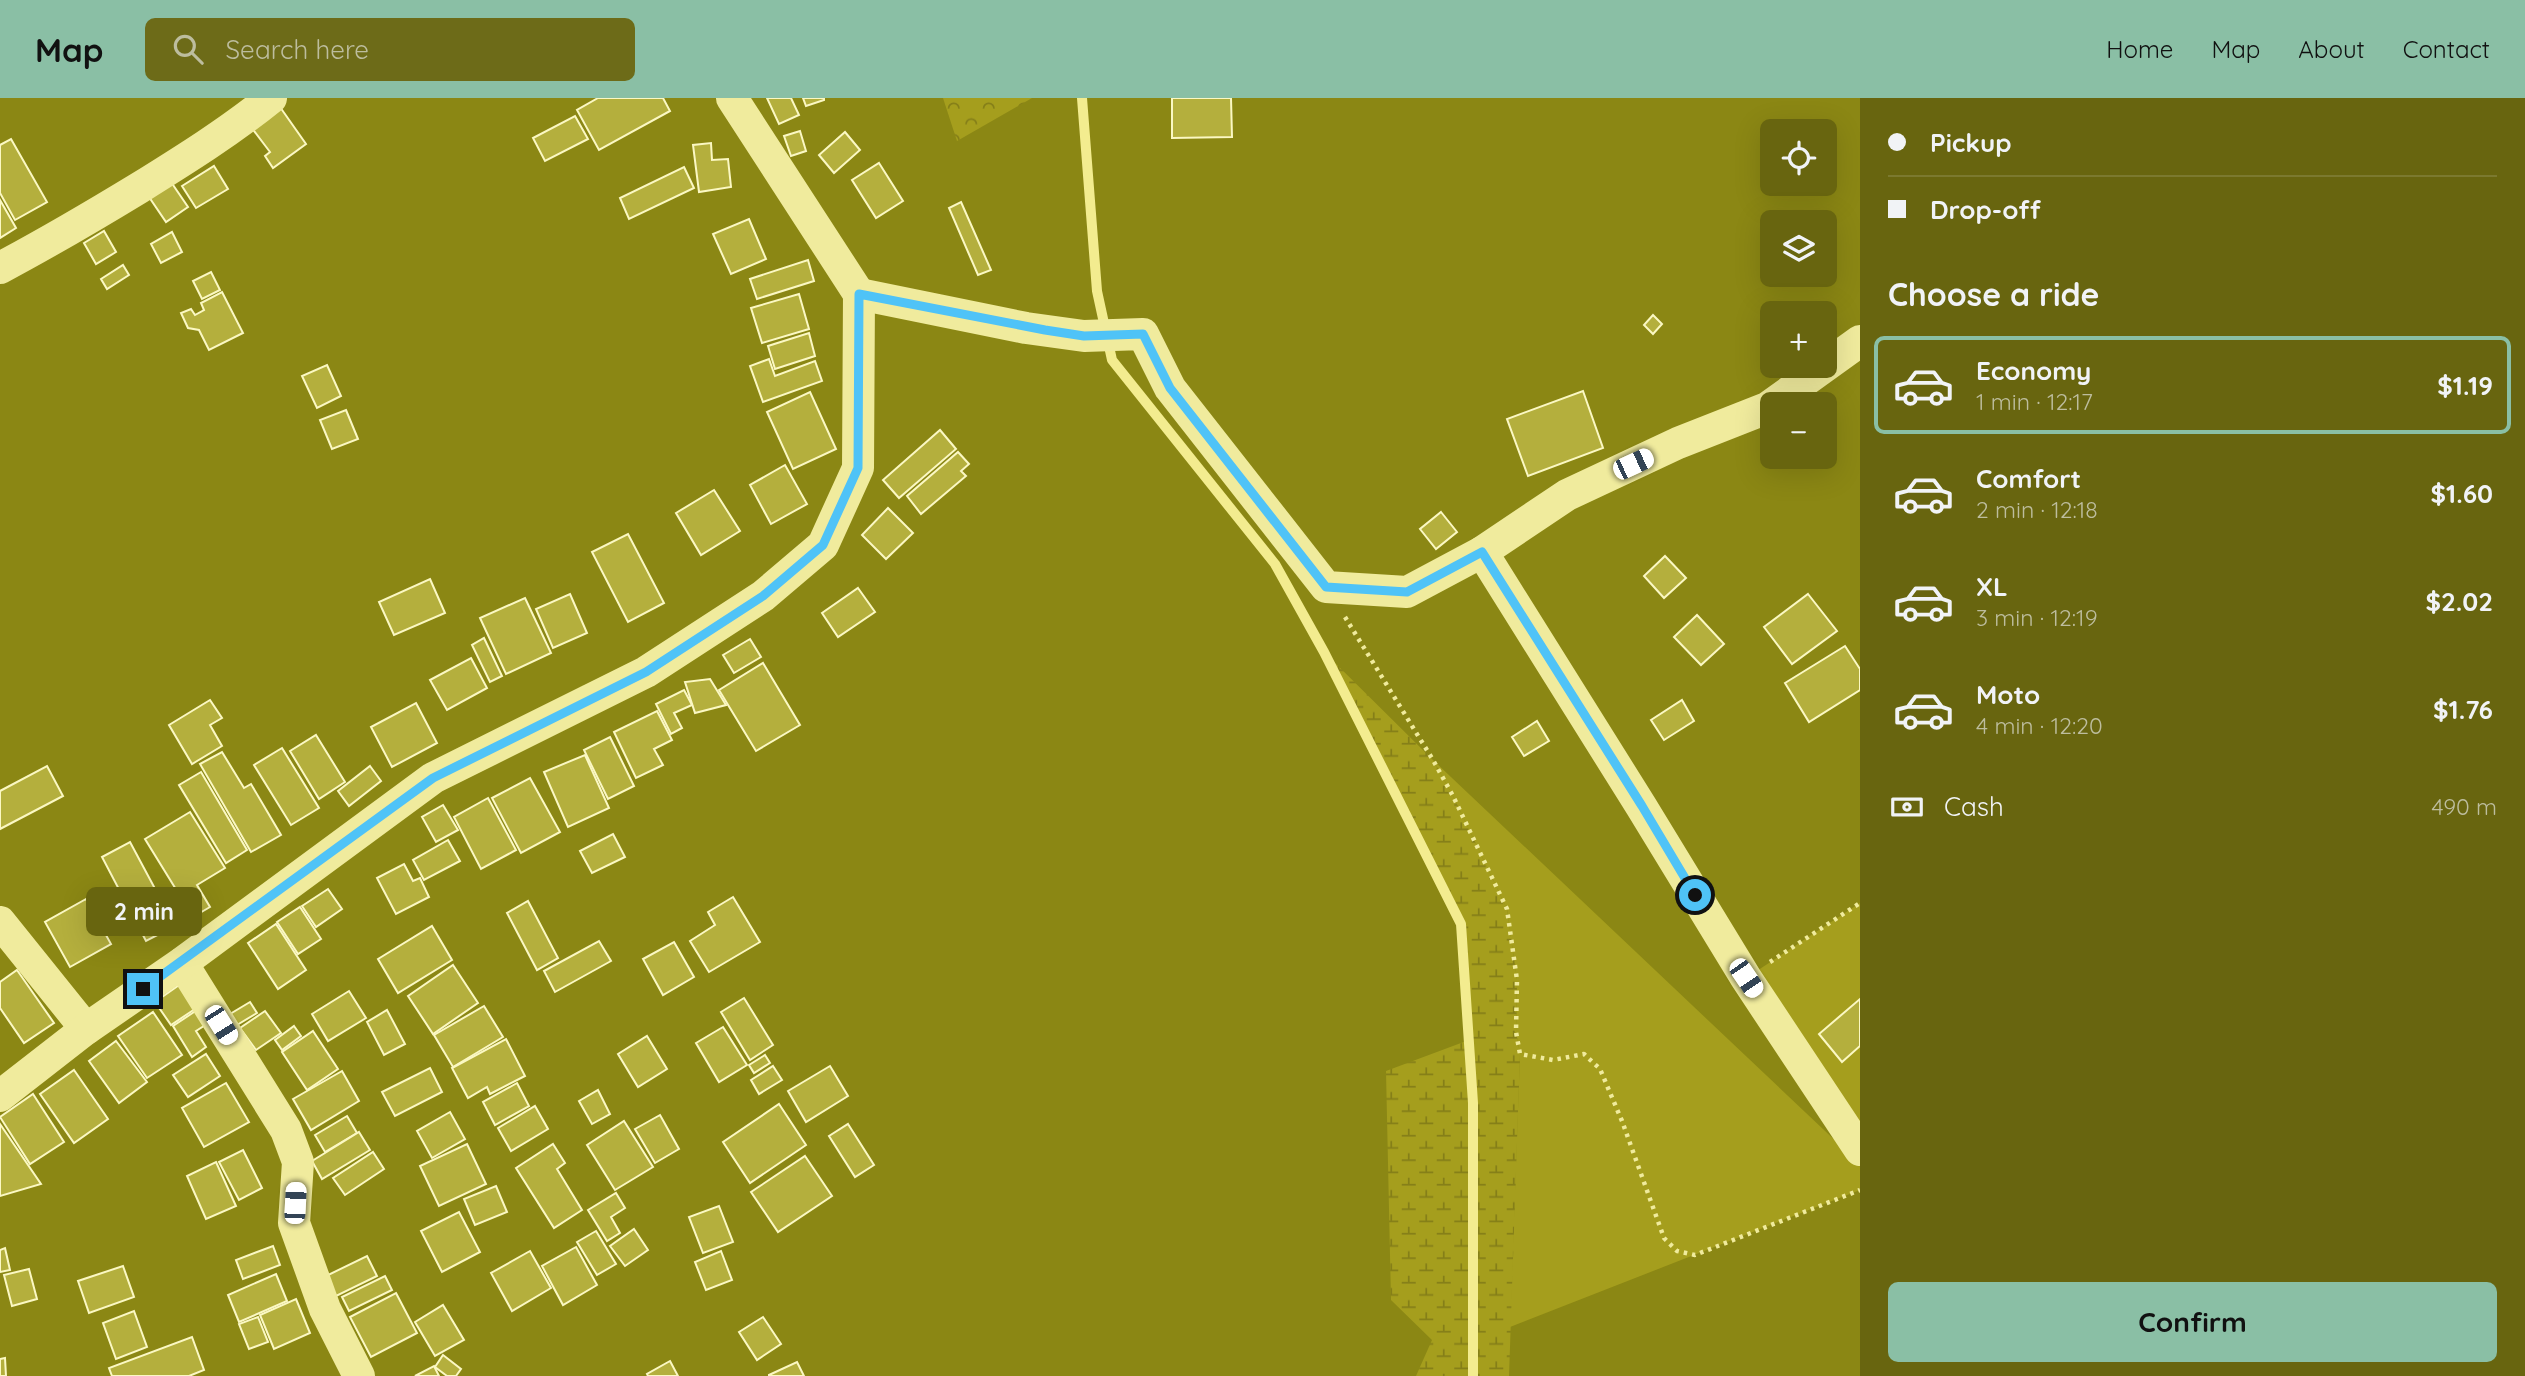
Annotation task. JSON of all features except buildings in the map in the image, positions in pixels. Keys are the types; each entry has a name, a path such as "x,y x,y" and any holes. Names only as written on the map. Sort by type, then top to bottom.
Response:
{"street":[{"path":"0,268 65,234 162,174 238,125 271,98"},
{"path":"0,1096 86,1029 182,963 433,778 646,672 763,596 823,545 858,468 859,294 732,98"},
{"path":"859,294 1026,328 1084,336 1143,334 1170,388 1326,587 1407,592 1482,552 1567,495 1678,443 1767,408 1860,341"},
{"path":"1482,552 1642,806 1746,978 1860,1150"},
{"path":"0,922 86,1029"},
{"path":"182,963 286,1130 298,1162 294,1223 325,1309 359,1376"}],"path":[{"path":"1326,587 1433,760 1507,909 1517,980 1516,1032 1520,1054 1553,1060 1584,1054 1600,1069 1664,1238 1677,1251 1695,1255 1860,1190"},
{"path":"1746,978 1860,903"}],"green space":[{"path":"943,98 1032,98 957,141"},
{"path":"1324,652 1433,760 1507,909 1517,980 1516,1032 1520,1054 1509,1376 1416,1376 1432,1340 1391,1300 1386,1071 1469,1040 1461,924"},
{"path":"1433,760 1860,1164 1860,1190 1510,1327 1520,1054 1516,1032 1517,980 1507,909"},
{"path":"1860,903 1860,1150 1746,978"}],"waterway":[{"path":"1082,98 1097,291 1112,360 1275,564 1324,652 1461,924 1473,1103 1473,1376"}],"route":[{"path":"143,989 433,778 646,672 763,596 823,545 858,468 859,294 1026,328 1084,336 1143,334 1170,388 1326,587 1407,592 1482,552 1695,895"}]}
